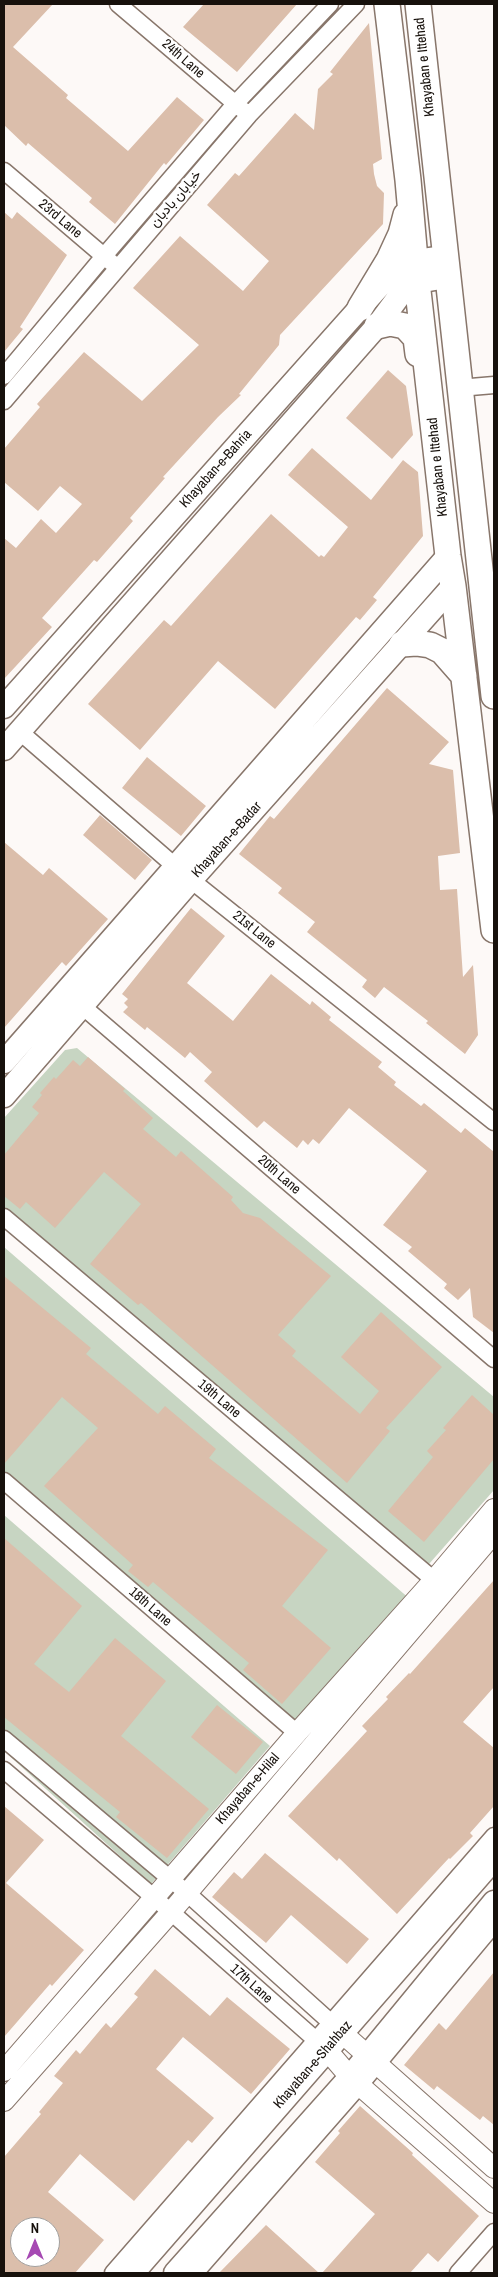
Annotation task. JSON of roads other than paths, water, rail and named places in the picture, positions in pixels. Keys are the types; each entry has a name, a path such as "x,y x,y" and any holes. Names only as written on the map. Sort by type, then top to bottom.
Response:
{"main road":[{"name":"Khayaban e Ittehad","path":"387,4 408,180 408,277 437,455 494,930"},
{"name":"Khayaban e Ittehad","path":"418,4 494,696"},
{"path":"360,308 390,260 401,234 406,216 408,180"},
{"path":"425,252 446,267 441,286 430,286 421,291 408,277 425,252"},
{"name":"Khayaban-e-Bahria","path":"4,707 360,308 408,277"},
{"name":"Khayaban-e-Bahria","path":"4,749 377,326 408,277"},
{"path":"377,326 390,323 405,326 416,338 426,443 437,455"},
{"name":"Khayaban-e-Badar","path":"4,1096 82,1007 184,873 448,556"},
{"name":"Khayaban-e-Badar","path":"4,1062 65,991 184,873 402,644 453,586"},
{"path":"402,644 416,642 442,650 464,676"},
{"name":"Khayaban-e-Shahbaz","path":"133,2273 321,2045 494,1859"},
{"path":"176,2273 372,2060 494,1902"}],"street":[{"name":"24th Lane","path":"118,4 249,115"},
{"name":"خیابان بادبان","path":"4,376 235,104 330,4"},
{"name":"خیابان بادبان","path":"4,401 249,115 356,4"},
{"name":"23rd Lane","path":"4,171 117,268"},
{"path":"459,388 494,385"},
{"name":"21st Lane","path":"19,731 184,873 494,1122"},
{"name":"20th Lane","path":"65,991 494,1359"},
{"name":"19th Lane","path":"4,1217 434,1580"},
{"name":"18th Lane","path":"4,1480 297,1732"},
{"name":"Khayaban-e-Hilal","path":"4,2071 155,1899 297,1732 434,1580 494,1509"},
{"path":"4,2101 171,1912 494,1534"},
{"name":"17th Lane","path":"4,1739 187,1893 494,2168"},
{"name":"17th Lane","path":"4,1770 171,1912 321,2045 354,2081 494,2203"},
{"path":"336,2028 494,1836"},
{"path":"372,2060 494,1924"},
{"path":"113,2273 321,2045"},
{"path":"195,2273 354,2081"},
{"path":"458,2273 494,2232"}]}
